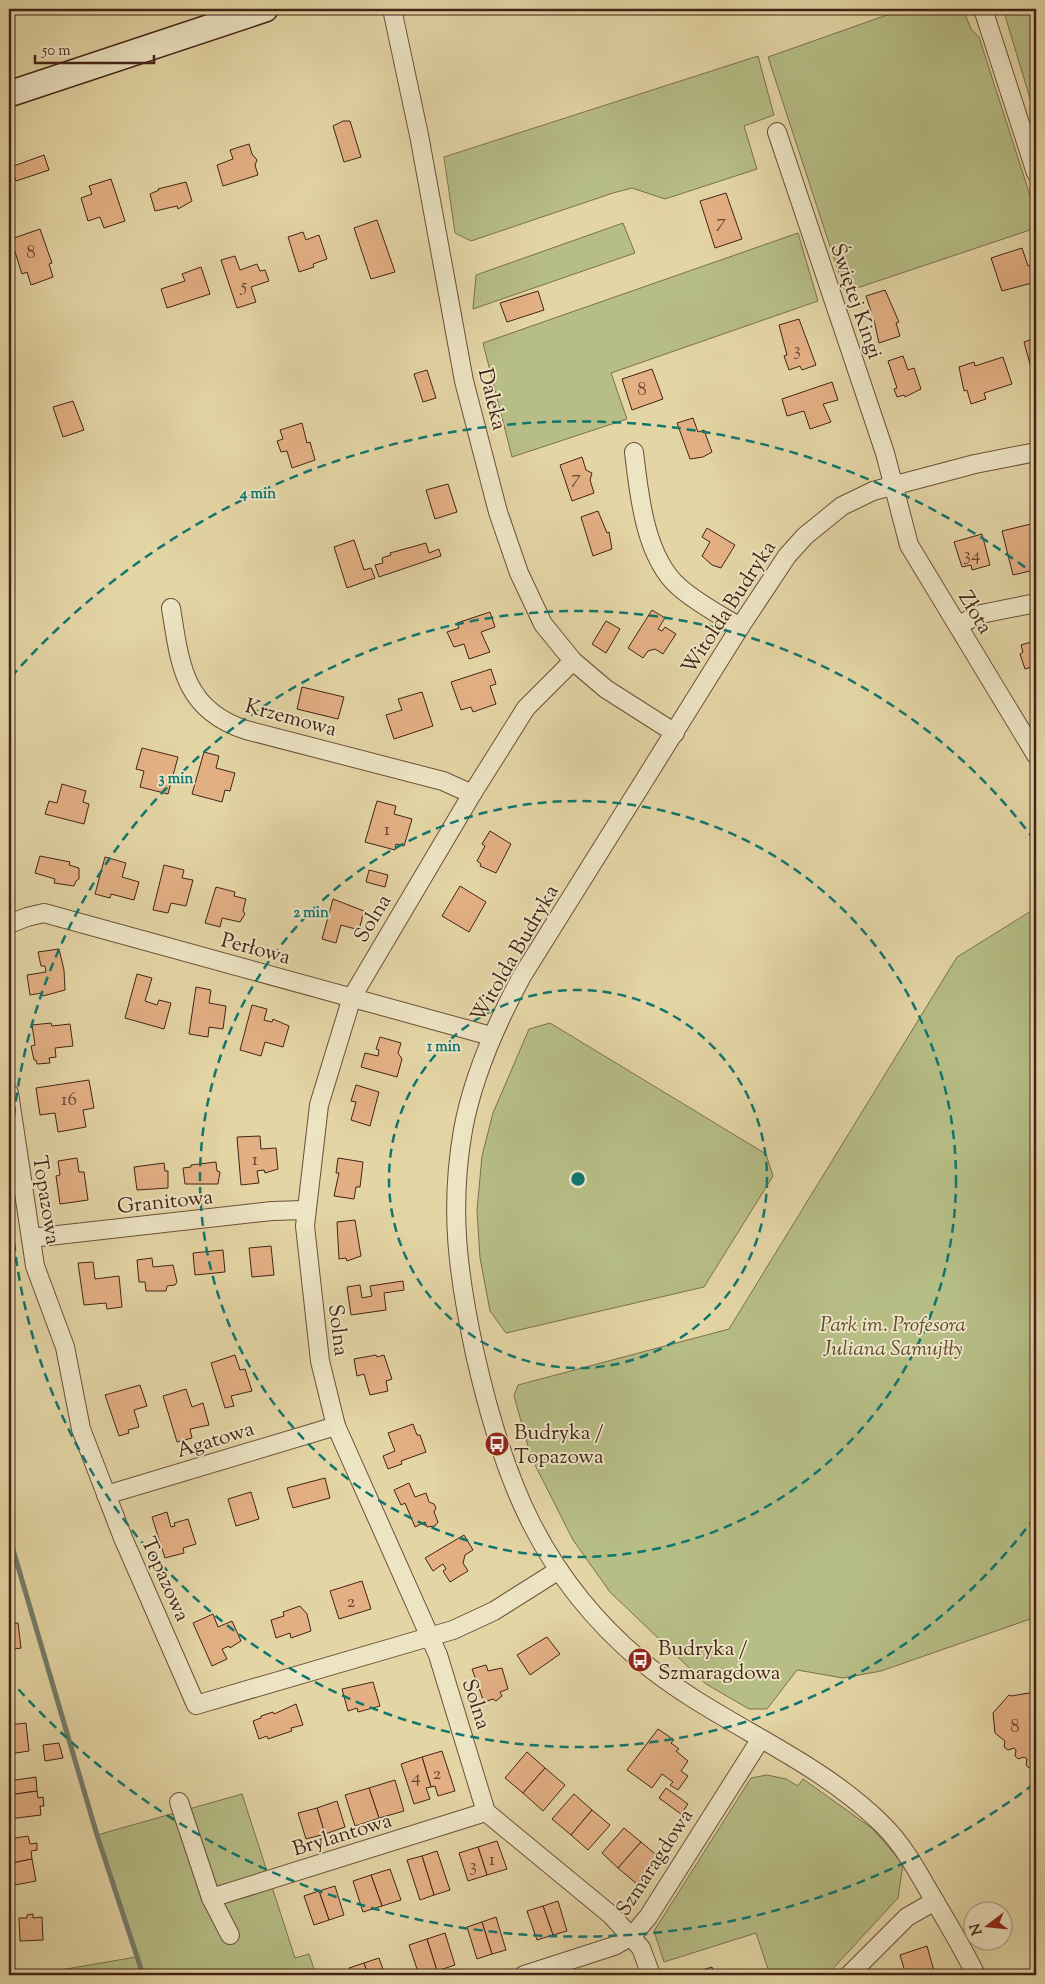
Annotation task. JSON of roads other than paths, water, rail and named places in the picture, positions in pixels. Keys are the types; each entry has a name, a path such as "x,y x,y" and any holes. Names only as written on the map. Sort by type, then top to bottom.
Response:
{"main road":[{"path":"9,94 265,9"}],"street":[{"name":"Daleka","path":"392,9 419,135 453,327 492,487 519,573 531,601 556,641 573,661 606,689 674,732"},
{"path":"983,9 1036,173"},
{"name":"Świętej Kingi","path":"777,132 885,453 892,486"},
{"path":"634,452 640,503 656,555 664,570 680,588 740,627"},
{"name":"Witolda Budryka","path":"976,1975 908,1855 881,1823 850,1797 801,1764 686,1694 640,1660 600,1622 559,1570 529,1521 512,1486 497,1444 459,1276 456,1215 460,1150 470,1100 492,1036 522,976 740,627 787,556 805,536 842,506 861,496 975,464 1036,452"},
{"name":"Złota","path":"892,486 909,545 1036,755"},
{"path":"958,625 981,614 1036,603"},
{"name":"Krzemowa","path":"171,608 177,649 184,672 195,695 216,716 246,730 443,782 472,794"},
{"name":"Solna","path":"486,1812 438,1656 336,1426 320,1361 304,1226 305,1210 319,1104 352,997 472,794 526,708 573,661"},
{"name":"Perłowa","path":"9,924 27,916 44,913 492,1036"},
{"name":"Topazowa","path":"9,1093 35,1266 65,1347 81,1429 106,1495 196,1705 453,1630 494,1612 559,1570"},
{"name":"Granitowa","path":"31,1238 305,1210"},
{"name":"Agatowa","path":"106,1495 336,1426"},
{"name":"Szmaragdowa","path":"524,1975 614,1946 632,1936 648,1916 760,1740"},
{"path":"179,1802 211,1898 230,1935"},
{"path":"486,1812 611,1915 641,1948 651,1975"},
{"name":"Brylantowa","path":"211,1898 486,1812"},
{"path":"858,1972 907,1917 935,1901"}],"waterway":[{"path":"9,1536 97,1835 143,1975"}],"place":[{"name":"Budryka / Topazowa","path":"497,1444"},
{"name":"Budryka / Szmaragdowa","path":"640,1660"}],"park label":[{"name":"Park im. Profesora Juliana Samujłły","path":"893,1336"}]}
